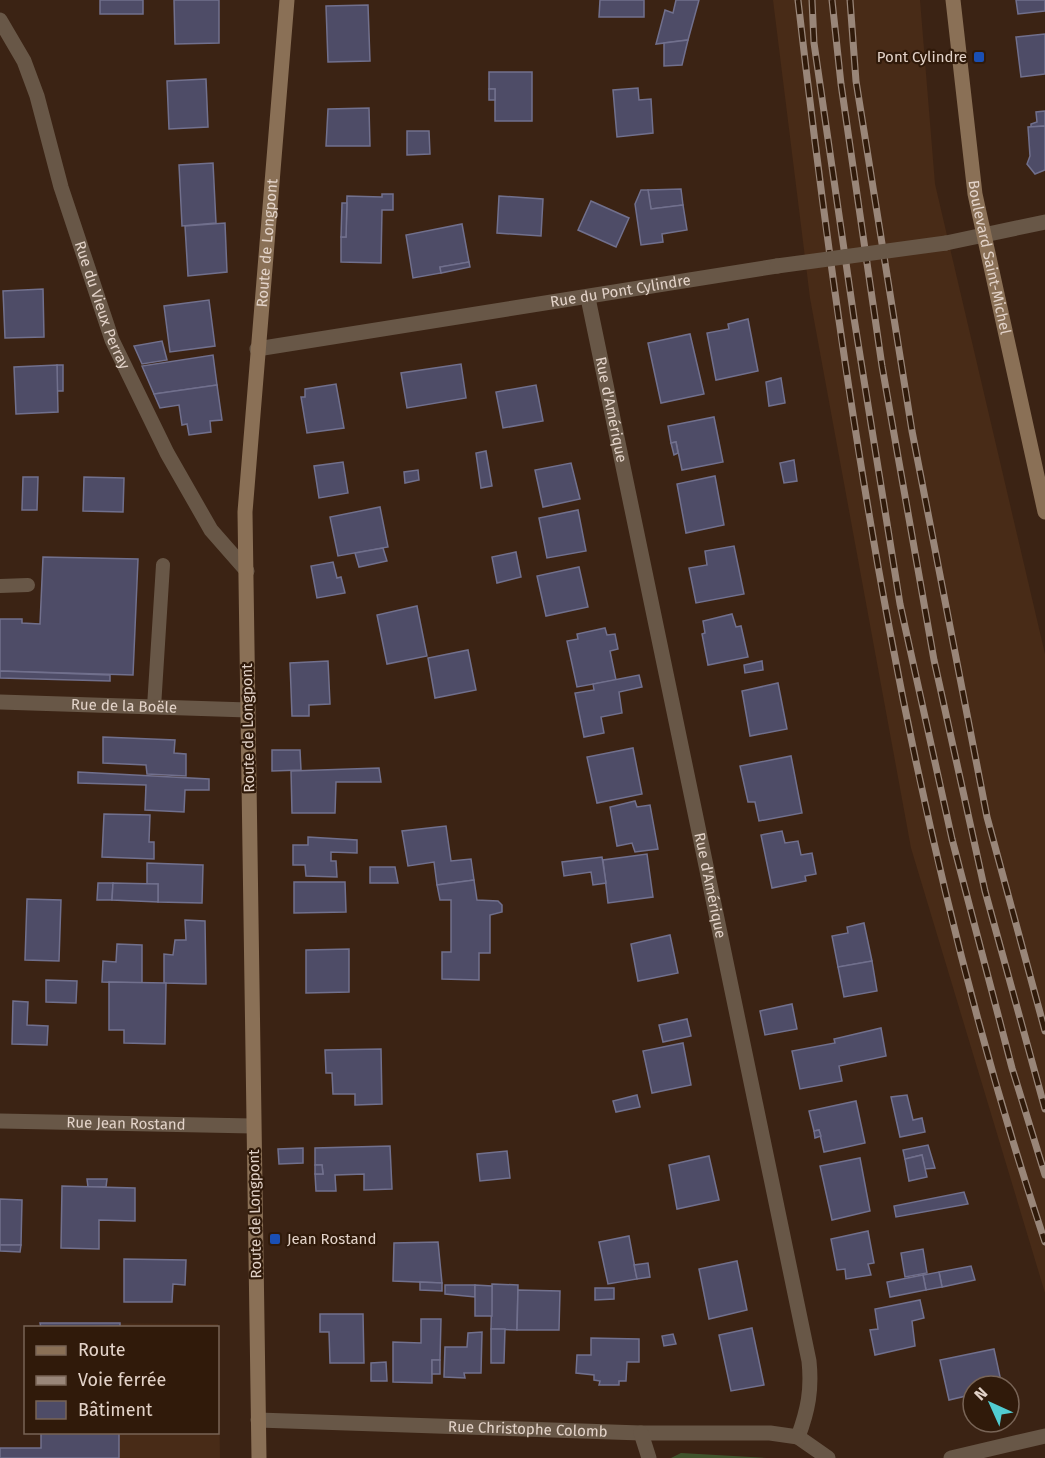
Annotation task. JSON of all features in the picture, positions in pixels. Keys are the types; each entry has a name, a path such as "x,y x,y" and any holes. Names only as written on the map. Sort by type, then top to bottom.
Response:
{"main road":[{"name":"Route de Longpont","path":"259,1458 245,512 287,0"},
{"name":"Boulevard Saint-Michel","path":"953,0 975,194 982,236 1045,512"}],"street":[{"name":"Rue du Vieux Perray","path":"0,20 24,61 37,96 61,187 116,350 167,453 211,530 247,571"},
{"name":"Rue du Pont Cylindre","path":"257,349 588,298 777,266 946,243 1045,222"},
{"name":"Rue d'Amérique","path":"588,298 809,1362 809,1405 798,1437"},
{"name":"Rue de la Boële","path":"0,702 248,710"},
{"name":"Rue Jean Rostand","path":"0,1120 253,1126"},
{"name":"Rue Christophe Colomb","path":"258,1420 641,1433 770,1433 798,1437"},
{"path":"641,1433 649,1458"},
{"path":"951,1458 1045,1436"},
{"path":"798,1437 828,1458"}],"lane":[{"path":"154,707 163,565"},
{"path":"0,585 28,585"}],"shaded area":[{"path":"773,0 920,0 935,184 1045,654 1045,1293 911,848 810,298"},
{"path":"40,1323 218,1324 218,1326 41,1326"},
{"path":"219,1391 220,1458 0,1458 0,1448 41,1448 41,1434 219,1434"}],"green space":[{"path":"681,1453 767,1458 671,1458"}],"building":[{"path":"100,0 143,0 143,14 100,14"},
{"path":"174,0 219,0 219,43 175,44"},
{"path":"600,0 644,0 644,17 599,17"},
{"path":"676,0 699,0 688,40 656,44 665,10 673,13"},
{"path":"1016,0 1045,0 1045,11 1018,14"},
{"path":"368,5 370,61 328,62 326,6"},
{"path":"1045,34 1045,74 1021,77 1016,37"},
{"path":"688,40 682,65 664,66 664,43"},
{"path":"489,72 532,72 532,121 495,121 495,89 489,89"},
{"path":"206,79 208,127 169,129 167,81"},
{"path":"638,88 639,100 651,99 653,133 617,137 613,90"},
{"path":"489,89 495,89 495,100 489,100"},
{"path":"369,108 370,146 326,146 328,109"},
{"path":"1045,111 1045,126 1031,127 1031,124 1037,122 1036,112"},
{"path":"1045,126 1045,170 1035,174 1027,164 1030,156 1028,127"},
{"path":"407,131 429,131 430,154 407,155"},
{"path":"213,163 216,223 182,226 179,165"},
{"path":"681,189 683,205 651,209 648,190"},
{"path":"641,190 648,190 651,209 683,205 687,230 662,234 663,242 641,245 635,204"},
{"path":"382,194 393,194 393,210 382,210 381,263 341,262 341,237 346,237 347,196 382,197"},
{"path":"499,196 543,199 541,236 497,233"},
{"path":"591,201 629,218 616,247 578,230"},
{"path":"342,203 347,203 346,237 341,237"},
{"path":"225,223 227,272 188,276 185,226"},
{"path":"462,224 469,262 440,267 441,273 413,278 406,235"},
{"path":"469,262 470,267 441,273 440,267"},
{"path":"43,289 44,337 5,338 3,291"},
{"path":"209,300 215,346 170,352 164,306"},
{"path":"748,319 758,371 716,380 707,333 729,329 728,324"},
{"path":"690,334 704,394 661,403 648,343"},
{"path":"162,341 167,360 142,364 134,346"},
{"path":"213,355 217,385 154,394 142,366"},
{"path":"461,364 466,398 407,408 401,373"},
{"path":"57,365 63,365 63,391 57,391"},
{"path":"57,365 58,412 16,414 14,367"},
{"path":"781,378 785,403 769,406 766,382"},
{"path":"336,384 344,428 307,433 301,397 305,397 305,389"},
{"path":"217,385 222,420 210,421 211,432 189,435 187,424 182,425 179,405 160,408 154,394"},
{"path":"536,385 543,421 503,428 496,392"},
{"path":"714,417 723,462 682,470 676,442 671,443 668,426"},
{"path":"676,442 678,453 674,455 671,443"},
{"path":"486,451 492,486 481,488 476,453"},
{"path":"794,460 797,481 784,483 780,463"},
{"path":"343,462 348,493 319,498 314,466"},
{"path":"571,463 580,499 543,507 535,470"},
{"path":"418,470 419,480 405,483 404,472"},
{"path":"715,476 724,525 686,533 677,484"},
{"path":"23,477 38,477 37,510 22,510"},
{"path":"84,477 124,478 123,512 83,511"},
{"path":"380,507 388,547 338,556 330,517"},
{"path":"578,510 586,551 547,558 539,518"},
{"path":"734,546 744,594 696,603 689,568 707,565 705,551"},
{"path":"383,548 387,561 359,567 355,553"},
{"path":"516,552 521,577 497,583 492,557"},
{"path":"43,557 138,559 133,675 0,671 0,619 22,619 22,623 40,624"},
{"path":"333,562 337,578 341,577 345,593 317,598 311,566"},
{"path":"579,567 588,607 546,616 537,576"},
{"path":"417,606 427,656 387,664 377,615"},
{"path":"732,614 736,627 741,626 748,657 708,665 702,634 705,633 703,621"},
{"path":"605,628 607,635 615,634 618,649 610,651 616,680 577,687 567,641 578,639 577,634"},
{"path":"468,650 476,690 435,698 428,658"},
{"path":"328,661 330,704 309,705 309,716 292,716 290,663"},
{"path":"762,661 763,670 745,673 744,665"},
{"path":"0,671 110,675 110,681 0,678"},
{"path":"639,675 642,687 619,692 622,713 601,717 604,733 584,737 575,693 594,690 593,684"},
{"path":"778,683 787,729 750,736 742,691"},
{"path":"103,737 175,740 174,753 186,754 186,776 147,774 146,765 103,763"},
{"path":"633,748 642,794 597,803 587,757"},
{"path":"272,750 300,750 301,770 272,771"},
{"path":"791,756 802,813 759,821 755,802 748,802 740,766"},
{"path":"379,768 381,782 336,782 335,813 292,813 291,771"},
{"path":"78,772 209,779 209,790 185,790 184,812 145,810 146,785 78,783"},
{"path":"635,801 637,807 650,805 658,849 635,852 632,843 617,846 610,807"},
{"path":"104,814 150,815 149,842 154,842 154,859 102,857"},
{"path":"446,826 451,861 471,859 474,880 437,885 434,862 408,866 402,831"},
{"path":"782,831 785,843 798,841 801,855 812,853 816,874 805,876 806,881 772,888 761,835"},
{"path":"308,837 357,840 357,853 331,852 331,861 336,861 337,877 306,876 305,865 293,865 293,845 308,845"},
{"path":"647,854 653,897 608,903 603,860"},
{"path":"602,857 606,883 593,885 591,872 564,876 562,862"},
{"path":"147,863 203,865 202,903 158,902 158,884 147,884"},
{"path":"370,867 395,867 398,883 370,883"},
{"path":"474,880 477,900 498,901 502,905 502,912 490,915 490,953 479,953 479,980 442,979 442,952 451,952 451,900 440,900 437,885"},
{"path":"294,882 345,882 346,912 294,913"},
{"path":"98,883 113,883 112,900 97,900"},
{"path":"113,883 158,884 158,902 112,900"},
{"path":"27,899 61,900 59,961 25,960"},
{"path":"185,920 205,921 206,984 164,983 164,954 173,955 175,940 186,940"},
{"path":"864,923 872,961 838,967 832,936 848,933 847,927"},
{"path":"670,935 678,973 638,981 631,944"},
{"path":"117,944 142,945 142,983 102,982 103,961 116,962"},
{"path":"349,949 349,992 306,993 306,950"},
{"path":"872,961 877,991 844,997 838,967"},
{"path":"46,980 77,981 76,1003 46,1002"},
{"path":"109,982 166,983 165,1044 124,1043 124,1030 109,1030"},
{"path":"13,1001 28,1002 27,1025 48,1026 47,1045 12,1044"},
{"path":"792,1004 797,1029 765,1035 760,1011"},
{"path":"687,1019 691,1036 663,1042 659,1025"},
{"path":"881,1028 886,1056 839,1066 842,1081 800,1089 792,1051 835,1043 834,1039"},
{"path":"683,1043 691,1085 652,1093 643,1051"},
{"path":"381,1049 382,1104 355,1105 355,1094 333,1094 332,1073 326,1073 325,1050"},
{"path":"637,1095 640,1107 616,1112 613,1101"},
{"path":"907,1095 913,1120 922,1118 925,1132 900,1137 891,1097"},
{"path":"856,1101 865,1143 824,1152 819,1130 814,1131 809,1111"},
{"path":"819,1130 821,1136 815,1138 814,1131"},
{"path":"928,1145 935,1168 925,1169 922,1155 905,1159 903,1150"},
{"path":"390,1146 392,1189 364,1190 364,1174 335,1175 336,1191 316,1191 315,1174 323,1174 322,1165 315,1165 315,1148"},
{"path":"303,1148 303,1163 279,1164 278,1149"},
{"path":"507,1151 510,1178 480,1181 477,1154"},
{"path":"922,1155 927,1177 909,1181 905,1159"},
{"path":"709,1156 719,1200 677,1209 669,1165"},
{"path":"860,1158 870,1211 832,1220 820,1166"},
{"path":"315,1165 322,1165 323,1174 315,1174"},
{"path":"87,1179 107,1179 106,1187 88,1187"},
{"path":"62,1186 135,1188 135,1221 99,1220 99,1249 61,1248"},
{"path":"964,1192 968,1204 896,1217 894,1206"},
{"path":"0,1199 22,1200 21,1245 0,1245"},
{"path":"868,1231 874,1263 868,1264 871,1275 846,1279 845,1269 837,1270 831,1239"},
{"path":"629,1236 637,1279 608,1284 599,1242"},
{"path":"438,1242 442,1283 393,1281 394,1243"},
{"path":"0,1245 21,1245 20,1252 0,1251"},
{"path":"923,1249 927,1273 905,1277 901,1253"},
{"path":"124,1259 186,1260 185,1285 173,1284 172,1302 124,1302"},
{"path":"737,1261 747,1310 709,1319 699,1269"},
{"path":"648,1263 650,1277 637,1279 634,1265"},
{"path":"971,1266 975,1280 942,1287 939,1272"},
{"path":"939,1272 942,1287 926,1290 923,1275"},
{"path":"923,1275 926,1290 890,1297 887,1282"},
{"path":"420,1282 442,1283 442,1291 420,1290"},
{"path":"492,1284 518,1285 517,1330 491,1329"},
{"path":"445,1285 475,1285 475,1297 445,1294"},
{"path":"475,1285 492,1286 492,1316 475,1316"},
{"path":"595,1288 614,1288 614,1299 595,1300"},
{"path":"518,1290 560,1291 559,1330 517,1330"},
{"path":"920,1300 924,1318 912,1321 915,1346 875,1355 870,1330 878,1329 875,1309"},
{"path":"320,1314 363,1314 364,1363 330,1363 329,1332 320,1332"},
{"path":"421,1319 441,1319 440,1360 432,1360 432,1383 393,1382 393,1342 421,1343"},
{"path":"40,1323 120,1323 120,1326 41,1326"},
{"path":"752,1328 764,1385 731,1391 719,1335"},
{"path":"491,1329 505,1329 504,1363 491,1363"},
{"path":"482,1332 481,1373 464,1373 465,1378 444,1377 445,1347 467,1347 468,1333"},
{"path":"673,1334 676,1344 664,1346 662,1336"},
{"path":"591,1338 639,1339 639,1362 627,1362 626,1381 619,1381 619,1385 599,1385 600,1381 594,1380 594,1375 576,1373 577,1355 591,1355"},
{"path":"994,1349 999,1374 961,1374 961,1397 949,1400 940,1360"},
{"path":"432,1360 440,1360 440,1374 432,1374"},
{"path":"386,1362 387,1381 371,1381 371,1363"},
{"path":"41,1434 119,1434 119,1458 0,1458 0,1448 41,1448"}],"railway":[{"path":"798,0 838,314 889,628 921,783 957,938 998,1091 1045,1242"},
{"path":"812,0 814,43 854,318 900,604 952,839 1012,1068 1045,1175"},
{"path":"832,0 841,84 882,366 934,660 985,891 1045,1109"},
{"path":"850,0 856,81 912,431 987,817 1045,1031"}],"place":[{"name":"Pont Cylindre","path":"979,57"},
{"name":"Jean Rostand","path":"275,1239"}]}
